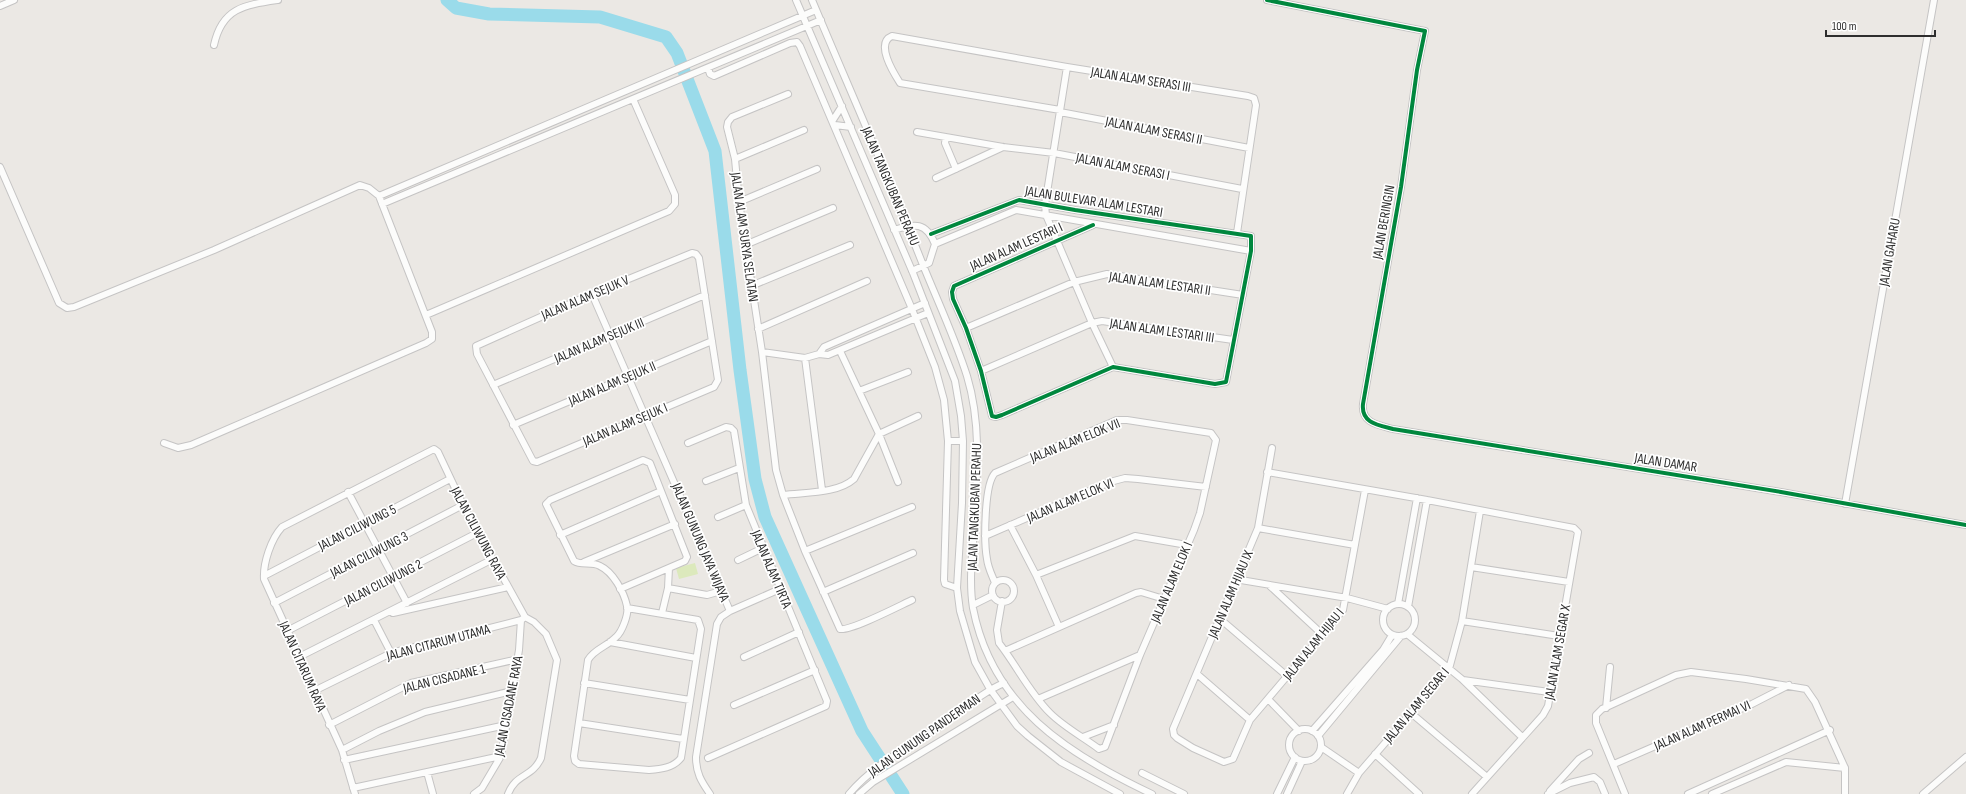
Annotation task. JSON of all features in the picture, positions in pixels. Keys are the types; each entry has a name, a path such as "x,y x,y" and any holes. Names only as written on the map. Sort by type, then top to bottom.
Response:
{"street":[{"path":"0,6 14,0"},
{"path":"214,45 217,31 221,23 233,12 252,5 278,0"},
{"name":"JALAN TANGKUBAN PERAHU","path":"796,0 912,272 941,342 955,381 962,416 963,441 962,502 957,588 960,611 975,662 990,689 1017,726 1046,751 1077,771 1118,793"},
{"name":"JALAN TANGKUBAN PERAHU","path":"812,0 908,226 968,378 978,448 972,564 973,605 983,646 1013,697 1056,740 1083,758 1152,794"},
{"name":"JALAN BERINGIN","path":"1267,0 1425,31 1417,70 1401,187 1363,404 1365,416"},
{"name":"JALAN GAHARU","path":"1845,504 1934,0"},
{"path":"379,196 816,10"},
{"path":"382,204 821,20"},
{"name":"JALAN ALAM SERASI III","path":"900,83 884,49 888,38 892,36 1254,98 1256,104 1236,233"},
{"path":"708,68 710,74 714,76 790,43 797,42 834,123 912,308 935,367 944,400 948,441 944,580 945,584 957,588"},
{"path":"1067,67 1046,205 1046,215 1092,323 1113,367"},
{"name":"JALAN ALAM SERASI II","path":"900,83 1060,111 1249,148"},
{"name":"JALAN ALAM SURYA SELATAN","path":"788,94 732,117 728,122 727,127 735,159 739,202 762,352 776,470 783,494 805,550 838,627 844,630 912,600"},
{"path":"426,315 669,211 675,204 675,195 634,99"},
{"path":"834,123 842,106"},
{"path":"834,123 851,127"},
{"path":"735,159 804,130"},
{"name":"JALAN ALAM SERASI I","path":"917,132 1003,147 1054,153 1242,189"},
{"path":"946,137 945,143 956,169"},
{"path":"936,178 1003,147"},
{"path":"0,166 59,303 67,308 74,307 214,250 360,185 369,188 379,196 426,315 432,332 432,339 426,343 191,445 178,448 164,443"},
{"path":"739,202 817,169"},
{"path":"0,185 7,182"},
{"name":"JALAN BULEVAR ALAM LESTARI","path":"934,233 1010,202 1019,200 1252,236 1251,251 1092,225 1016,210 938,242"},
{"path":"745,245 833,208"},
{"name":"JALAN ALAM LESTARI I","path":"966,328 952,292 954,286 1092,225"},
{"path":"894,230 908,226 920,226 934,233 938,242 932,257 924,267 912,272"},
{"path":"751,286 850,245"},
{"path":"966,328 981,371 992,416 996,417 1113,367 1215,384 1226,382 1228,378 1233,340 1251,251"},
{"name":"JALAN ALAM SEJUK V","path":"493,385 477,354 476,346 592,294 692,253 696,254 699,258 705,295"},
{"name":"JALAN ALAM LESTARI II","path":"966,328 1074,282 1107,274 1243,295"},
{"path":"758,329 867,281"},
{"name":"JALAN GUNUNG JAYA WIJAYA","path":"592,294 646,415 730,611 721,617 717,624 696,757 698,777 710,794"},
{"path":"705,295 712,341"},
{"name":"JALAN ALAM SEJUK III","path":"493,385 705,295"},
{"path":"819,354 824,347 924,303"},
{"path":"762,352 805,358 819,354 828,355 928,313"},
{"path":"882,322 886,331"},
{"name":"JALAN ALAM LESTARI III","path":"981,371 1092,323 1115,322 1233,340"},
{"name":"JALAN ALAM SEJUK II","path":"513,425 712,341"},
{"name":"JALAN ALAM SEJUK I","path":"513,425 533,461 537,462 714,387 718,380 712,341"},
{"path":"840,351 879,434 898,482"},
{"path":"805,358 822,490"},
{"path":"859,391 908,372"},
{"path":"493,385 513,425"},
{"path":"783,494 840,487 854,479 879,434 918,416"},
{"name":"JALAN DAMAR","path":"1365,416 1371,422 1393,429 1966,525"},
{"name":"JALAN ALAM ELOK VII","path":"985,536 989,482 995,474 1117,420 1135,421 1211,434 1215,436"},
{"name":"JALAN ALAM TIRTA","path":"688,443 726,427 731,428 734,431 746,505 826,696 826,706 708,758"},
{"name":"JALAN ALAM ELOK I","path":"1082,737 1099,749 1103,749 1114,725 1140,655 1200,513 1216,440 1215,436"},
{"path":"948,441 963,441"},
{"name":"JALAN ALAM HIJAU IX","path":"1233,759 1224,762 1208,756 1174,735 1174,725 1258,528 1272,448"},
{"name":"JALAN CILIWUNG RAYA","path":"348,492 434,449 438,452 463,505 479,532 523,619"},
{"path":"620,589 685,561 687,557 650,463 643,460 550,500 546,504 574,561 596,564 603,567 620,589 627,608 622,629 617,637 591,655 588,660 574,756 575,760 579,764 649,770 669,766 677,763 681,758 701,629 698,620 627,608"},
{"path":"706,481 739,468"},
{"path":"1268,472 1417,498 1480,511"},
{"name":"JALAN CILIWUNG 5","path":"264,576 450,478"},
{"name":"JALAN ALAM ELOK VI","path":"985,536 1110,482 1125,478 1206,487"},
{"name":"JALAN ALAM HIJAU I","path":"1233,759 1250,720 1343,610 1347,598 1365,490"},
{"path":"560,535 661,491"},
{"path":"264,576 265,566 274,537 282,528 348,492 407,603"},
{"path":"1398,604 1417,498"},
{"path":"1408,607 1427,500"},
{"path":"962,502 976,502"},
{"name":"JALAN CILIWUNG 3","path":"274,603 463,505"},
{"path":"718,517 746,505"},
{"path":"805,550 912,507"},
{"name":"JALAN ALAM SEGAR X","path":"1472,794 1543,715 1548,706 1549,692 1578,532 1574,528 1480,511"},
{"name":"JALAN ALAM SEGAR I","path":"1347,794 1359,773 1449,669 1462,621 1480,511"},
{"path":"582,563 675,524"},
{"path":"1010,525 1036,575 1059,627"},
{"path":"1258,528 1355,545"},
{"name":"JALAN CILIWUNG 2","path":"287,632 479,532"},
{"path":"1036,575 1130,537 1140,535 1186,545"},
{"path":"985,536 988,566 995,583"},
{"path":"738,560 763,548"},
{"path":"823,592 913,553"},
{"path":"299,657 386,615 493,559"},
{"path":"1471,566 1568,582"},
{"path":"662,613 668,588 668,568"},
{"name":"JALAN CITARUM RAYA","path":"264,576 274,603 329,725 342,750 354,791"},
{"path":"1235,579 1347,598 1388,609"},
{"path":"1000,580 1006,580 1011,584 1014,590 1012,596 1008,600 1002,602 992,595 992,588 995,583 1000,580"},
{"path":"1270,586 1323,635"},
{"path":"386,615 508,588"},
{"path":"668,588 707,595 721,592"},
{"path":"730,611 780,589"},
{"path":"1005,651 1136,593 1142,592 1164,599"},
{"path":"973,605 992,595"},
{"path":"1002,602 997,637 1038,699 1050,713 1065,726 1082,737 1114,725"},
{"path":"1318,736 1404,635 1415,624 1412,611 1408,607 1398,604 1388,609 1383,620 1387,631 1392,635 1404,635 1449,669 1463,680 1522,737"},
{"path":"1219,618 1287,676"},
{"path":"508,794 516,780 534,770 541,758 557,660 546,634 534,622 523,619"},
{"name":"JALAN CITARUM UTAMA","path":"314,691 390,653 523,619"},
{"name":"JALAN CISADANE RAYA","path":"476,793 501,756 518,659 523,619"},
{"path":"374,620 390,653"},
{"path":"1462,621 1559,636"},
{"path":"744,657 799,632"},
{"path":"1312,731 1383,650 1392,635"},
{"path":"610,642 696,658"},
{"path":"1038,699 1140,655"},
{"name":"JALAN CISADANE 1","path":"329,725 411,683 518,659"},
{"path":"1606,708 1610,667"},
{"path":"734,705 815,670"},
{"path":"1625,794 1614,764 1596,724 1596,715 1606,708 1676,675 1685,673 1722,676 1806,689 1830,730 1845,768 1845,794"},
{"path":"1197,674 1250,720"},
{"path":"1463,680 1549,692"},
{"path":"584,683 690,700"},
{"name":"JALAN GUNUNG PANDERMAN","path":"849,794 868,774 944,723 990,689 1004,683"},
{"name":"JALAN ALAM PERMAI VI","path":"1614,764 1752,704 1789,686"},
{"path":"342,750 379,731 425,712 512,691"},
{"name":"JALAN GUNUNG PANDERMAN","path":"859,794 873,782 1013,697"},
{"path":"1268,699 1299,731"},
{"path":"1411,713 1487,778"},
{"path":"579,722 683,739"},
{"path":"944,723 952,733"},
{"path":"344,760 506,725"},
{"path":"1321,747 1315,758 1302,761 1295,757 1290,751 1290,743 1293,736 1299,731 1306,729 1312,731 1318,736 1321,747 1359,773"},
{"path":"1688,794 1830,730"},
{"path":"1785,749 1786,762"},
{"path":"1548,794 1579,759 1589,753"},
{"path":"1375,754 1420,794"},
{"path":"354,791 427,772 501,756"},
{"path":"1277,794 1295,757"},
{"path":"1922,794 1966,757"},
{"path":"1287,794 1302,761"},
{"path":"1712,794 1786,762 1845,768"},
{"path":"427,772 433,794"},
{"path":"1142,773 1184,794"},
{"path":"1548,794 1570,783 1594,777 1600,782 1605,794"},
{"path":"1118,793 1125,781"}],"green space":[{"path":"695,563 698,574 679,579 676,568"}],"waterway":[{"path":"447,0 456,8 489,14 600,17 666,37 677,53 715,151 740,370 755,479 765,517 862,731 903,794"}],"cycle path":[{"path":"1267,0 1425,31 1417,70 1401,187 1363,404 1363,410 1368,419 1376,424 1393,429 1781,492 1966,525"},
{"path":"931,234 1019,200 1075,210 1251,236 1251,251 1226,382 1215,384 1113,367 1002,415 996,417 992,416 981,371 966,328 953,299 952,292 954,286 1093,225"}]}
